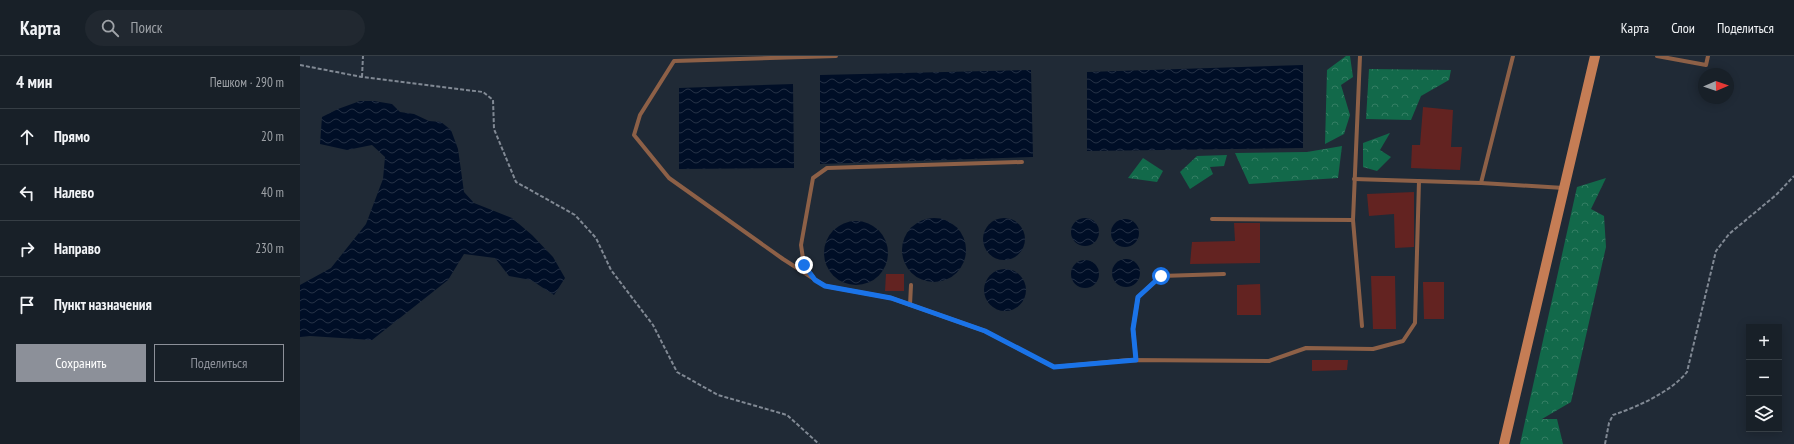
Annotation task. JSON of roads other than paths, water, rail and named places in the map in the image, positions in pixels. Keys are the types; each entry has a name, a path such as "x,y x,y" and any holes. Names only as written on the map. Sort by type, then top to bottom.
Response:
{"street":[{"path":"1504,444 1595,56"}],"lane":[{"path":"671,56 674,61"},
{"path":"674,61 836,56"},
{"path":"1360,56 1353,220 1362,326"},
{"path":"1481,183 1513,56"},
{"path":"1656,56 1706,65 1708,56"},
{"path":"674,61 640,115 634,135 669,178 783,259 825,286 891,298 985,331 1054,367 1136,360 1269,361 1306,348 1373,349 1403,341 1415,323 1419,181"},
{"path":"815,280 804,265 801,245 813,178 827,168 1022,162"},
{"path":"1354,179 1481,183 1564,188"},
{"path":"1212,219 1353,220"},
{"path":"1136,360 1133,329 1138,297 1161,276 1224,274"},
{"path":"910,305 911,285"}],"water":[{"path":"1303,65 1303,148 1087,151 1087,72"},
{"path":"1031,70 1033,157 820,164 820,75"},
{"path":"793,84 794,168 679,169 679,88"},
{"path":"360,101 374,101 392,104 400,112 414,114 429,121 441,122 451,130 458,149 464,192 474,203 512,218 532,235 553,257 565,278 554,295 531,280 509,276 495,258 464,254 448,280 372,340 310,336 300,337 300,285 331,268 366,224 383,179 385,157 372,145 347,150 320,144 322,117"},
{"path":"934,218 952,224 960,232 966,250 960,268 952,276 934,282 916,276 908,268 902,250 908,232 916,224"},
{"path":"1000,218 1008,218 1016,221 1022,227 1025,239 1022,251 1016,257 1008,260 1000,260 992,257 986,251 983,243 983,235 986,227 992,221"},
{"path":"1085,218 1095,222 1099,232 1095,242 1085,246 1075,242 1071,232 1075,222"},
{"path":"1125,219 1135,223 1139,233 1135,243 1125,247 1115,243 1111,233 1115,223"},
{"path":"856,221 874,227 882,235 888,253 882,271 874,279 856,285 838,279 830,271 824,253 830,235 838,227"},
{"path":"1126,259 1136,263 1140,273 1136,283 1126,287 1116,283 1112,273 1116,263"},
{"path":"1085,260 1095,264 1099,274 1095,284 1085,288 1075,284 1071,274 1075,264"},
{"path":"1001,269 1009,269 1017,272 1023,278 1026,290 1023,302 1017,308 1009,311 1001,311 993,308 987,302 984,294 984,286 987,278 993,272"}]}
